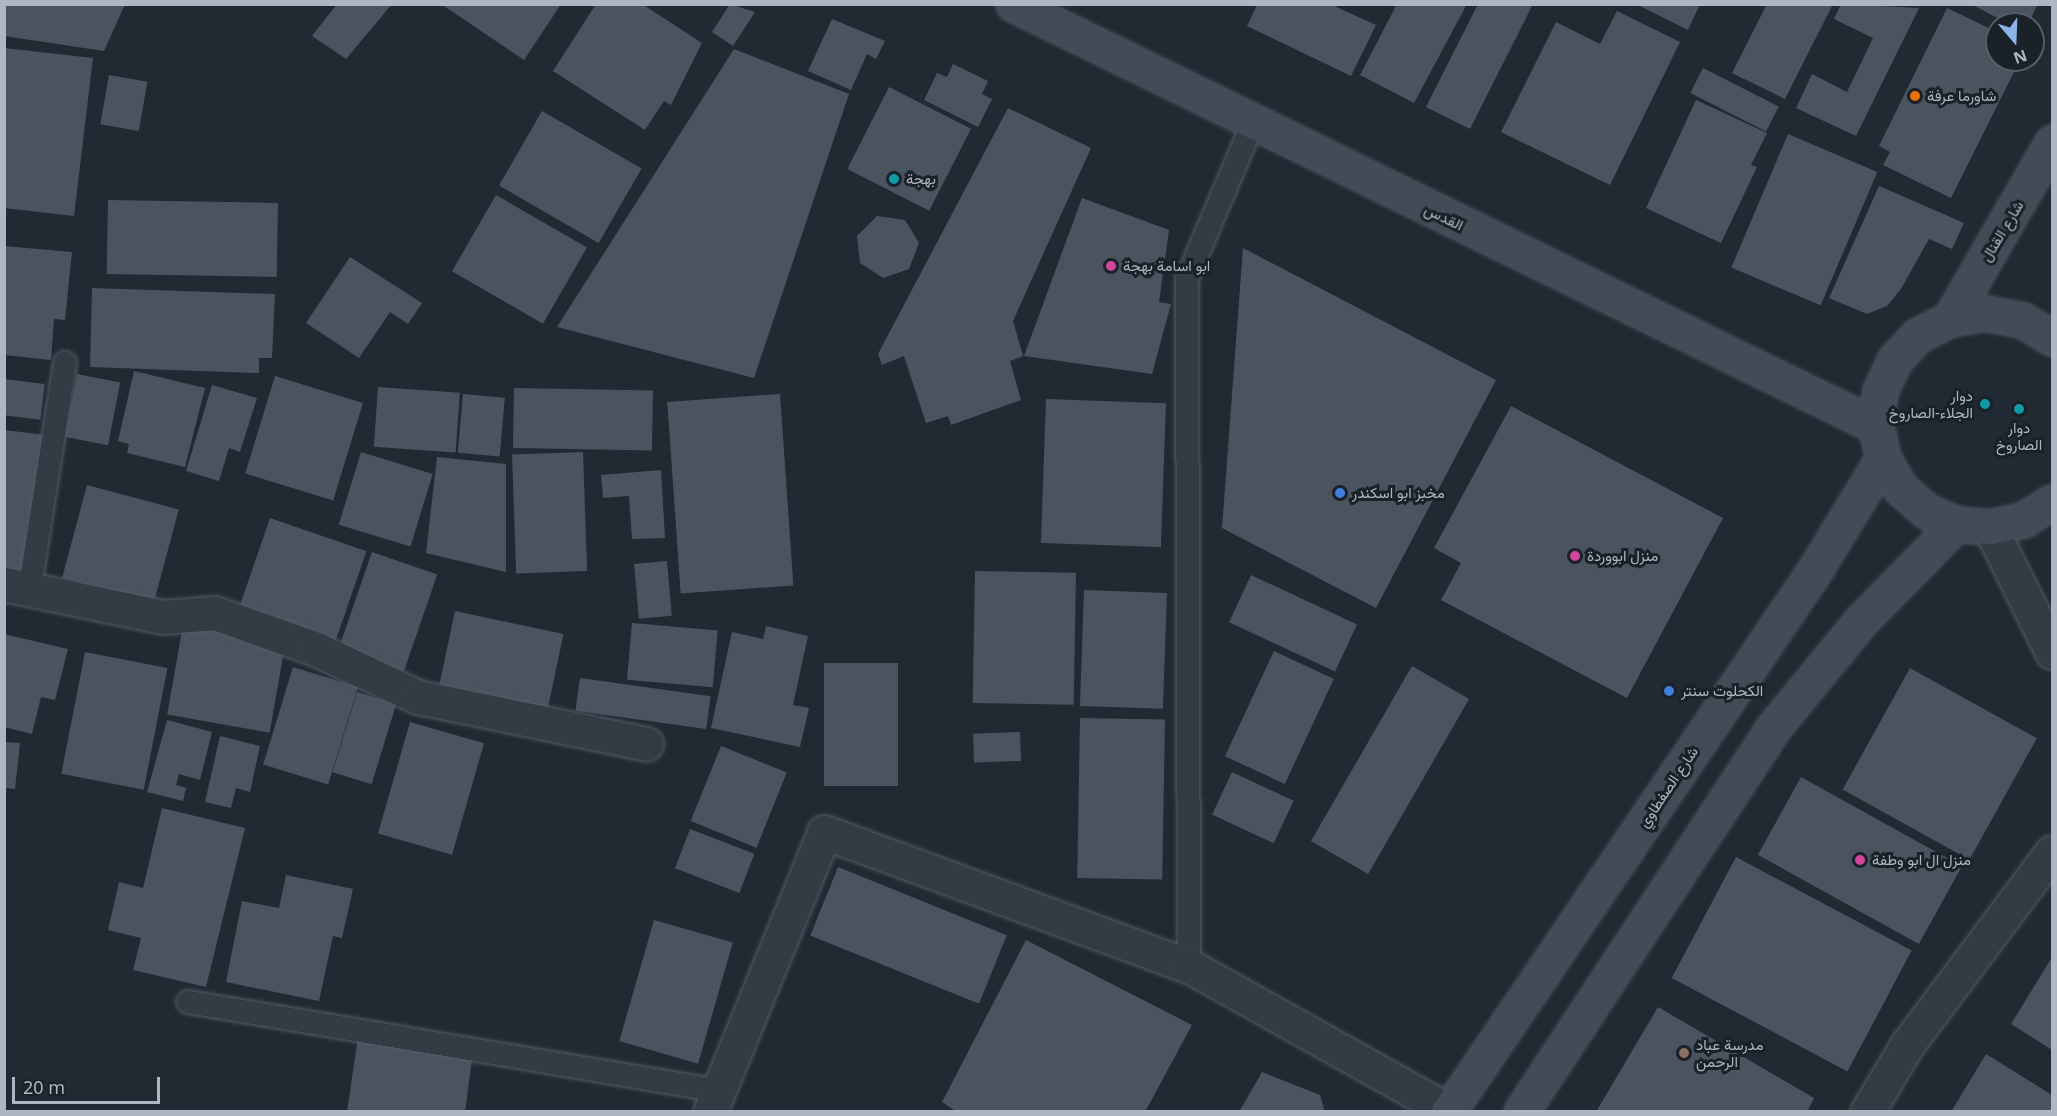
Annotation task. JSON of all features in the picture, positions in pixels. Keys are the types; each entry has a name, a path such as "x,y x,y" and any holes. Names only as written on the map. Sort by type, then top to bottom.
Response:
{"main road":[{"name":"القدس","path":"1013,4 1252,125 1876,426"},
{"name":"شارع القنال","path":"1950,319 2052,142"},
{"path":"2052,338 2022,320 1986,313 1950,319 1917,336 1894,361 1880,392 1876,426 1883,458 1900,488 1926,511 1956,524 1990,527 2023,520 2052,502"},
{"name":"شارع الصفطاوي","path":"1448,1111 1815,570 1883,458"},
{"path":"1521,1112 1773,728 1860,622 1956,524"}],"street":[{"path":"1990,527 2052,652"},
{"path":"17,586 164,617 215,613 316,648 418,697 646,744"},
{"path":"713,1101 824,832 1190,966 1448,1111"},
{"path":"1867,1112 1907,1046 2052,852"}],"lane":[{"path":"1190,966 1187,279 1252,125"},
{"path":"17,586 64,363"},
{"path":"188,1002 713,1101"}],"building":[{"path":"4,4 125,4 104,51 4,36"},
{"path":"337,4 392,4 346,59 312,36"},
{"path":"441,4 561,4 524,60"},
{"path":"596,4 642,4 702,43 671,105 664,101 645,130 553,71"},
{"path":"730,4 755,12 733,46 712,32"},
{"path":"1397,4 1467,4 1414,103 1360,75"},
{"path":"1478,4 1533,4 1470,129 1426,107"},
{"path":"1636,4 1700,4 1688,30"},
{"path":"1767,4 1833,4 1785,99 1732,73"},
{"path":"1841,4 1919,8 1856,136 1796,108 1812,74 1847,92 1873,38 1834,19"},
{"path":"1971,4 2038,4 2034,12 1986,12"},
{"path":"1257,5 1332,5 1376,25 1351,76 1247,26"},
{"path":"1947,8 1985,26 1985,72 2014,72 1951,198 1883,165 1890,152 1879,146"},
{"path":"1617,11 1680,42 1610,185 1501,132 1556,22 1600,44"},
{"path":"832,19 885,41 876,59 867,54 851,90 808,71"},
{"path":"4,48 93,58 74,216 4,208"},
{"path":"734,49 849,94 754,378 557,327"},
{"path":"953,64 988,81 982,94 992,99 978,127 924,100 937,73 947,77"},
{"path":"1703,68 1779,107 1766,132 1690,93"},
{"path":"109,75 147,82 139,131 100,124"},
{"path":"889,87 971,129 929,211 847,169"},
{"path":"1696,100 1767,133 1751,165 1757,167 1721,243 1646,208"},
{"path":"1008,108 1091,148 1013,321 1023,356 1010,361 1021,400 951,425 948,416 926,423 904,356 882,365 878,354"},
{"path":"542,111 642,168 599,243 499,185"},
{"path":"1788,134 1877,172 1821,305 1731,267"},
{"path":"1879,186 1964,223 1952,249 1929,239 1901,289 1887,306 1867,314 1829,298"},
{"path":"496,195 587,247 543,324 452,271"},
{"name":"ابو اسامة بهجة","path":"1082,198 1169,230 1159,302 1171,304 1152,374 1024,356"},
{"path":"108,200 278,203 277,277 107,274"},
{"path":"877,216 905,220 919,243 909,269 883,278 860,263 857,236"},
{"path":"4,246 72,252 65,320 54,319 51,360 4,355"},
{"path":"1243,248 1496,380 1376,608 1222,528"},
{"path":"350,257 422,303 408,324 390,312 359,358 306,323"},
{"path":"92,288 275,294 272,358 259,358 259,373 90,367"},
{"path":"134,371 205,388 185,467 127,453 129,444 118,441"},
{"path":"77,374 120,382 108,445 65,437"},
{"path":"275,376 363,403 333,500 245,474"},
{"path":"4,379 45,384 40,420 4,415"},
{"path":"212,385 257,398 240,452 229,448 219,481 186,471"},
{"path":"378,387 460,393 456,453 374,447"},
{"path":"514,388 653,390 652,450 513,448"},
{"path":"463,394 505,398 500,456 458,453"},
{"path":"780,394 793,586 681,593 667,402"},
{"path":"1046,399 1166,403 1161,547 1041,543"},
{"name":"منزل ابووردة","path":"1511,406 1723,518 1627,698 1441,600 1461,563 1434,548"},
{"path":"4,430 46,435 27,578 4,575"},
{"path":"361,452 433,474 411,547 339,525"},
{"path":"583,452 587,571 516,573 512,454"},
{"path":"437,457 506,464 506,572 426,553"},
{"path":"661,470 665,538 632,539 629,496 603,498 601,475"},
{"path":"87,485 179,510 154,602 62,578"},
{"path":"270,518 366,551 334,646 237,613"},
{"path":"372,552 437,574 402,677 337,654"},
{"path":"667,561 672,616 639,619 634,564"},
{"path":"975,571 1076,573 1074,705 973,703"},
{"path":"1251,575 1357,624 1335,672 1229,622"},
{"path":"1084,590 1167,593 1163,709 1080,706"},
{"path":"455,611 564,634 547,711 439,688"},
{"path":"632,623 718,630 713,687 627,680"},
{"path":"183,625 285,643 270,733 167,715"},
{"path":"766,626 808,636 793,705 809,708 800,747 711,728 732,632 763,639"},
{"path":"4,634 68,649 55,700 41,697 32,734 4,727"},
{"path":"1274,651 1334,679 1285,784 1225,756"},
{"path":"85,652 167,668 144,790 61,774"},
{"path":"824,663 898,663 898,786 824,786"},
{"path":"1412,666 1469,699 1368,874 1311,841"},
{"path":"293,667 358,687 328,784 263,765"},
{"path":"1910,668 2037,738 1969,860 1843,790"},
{"path":"580,678 711,696 706,729 575,711"},
{"path":"357,692 396,704 372,784 332,772"},
{"path":"1080,718 1165,719 1162,879 1077,878"},
{"path":"167,720 212,732 200,780 179,774 176,785 186,788 183,801 147,792"},
{"path":"410,722 484,743 452,855 378,834"},
{"path":"1020,732 1021,761 974,763 973,734"},
{"path":"220,736 260,746 250,792 236,788 231,808 205,802"},
{"path":"4,742 20,743 15,789 4,788"},
{"path":"721,746 787,773 756,848 691,821"},
{"path":"1232,772 1294,801 1274,843 1212,815"},
{"name":"منزل ال ابو وطفة","path":"1801,777 1962,866 1919,944 1758,855"},
{"path":"162,808 245,828 206,987 133,970 141,938 108,930 119,882 143,888"},
{"path":"690,829 754,854 739,893 675,868"},
{"path":"1736,857 1912,950 1847,1071 1672,978"},
{"path":"838,867 1007,935 979,1004 810,936"},
{"path":"286,875 353,889 342,938 333,936 319,1001 226,982 242,901 279,908"},
{"path":"654,920 733,943 698,1064 619,1041"},
{"path":"1026,940 1192,1025 1145,1112 957,1112 942,1102"},
{"path":"2052,957 2052,1050 2011,1024"},
{"name":"مدرسة عباد الرحمن","path":"1658,1007 1814,1098 1807,1112 1596,1112"},
{"path":"358,1037 473,1052 465,1112 347,1112"},
{"path":"1986,1054 2052,1095 2052,1112 1951,1112"},
{"path":"1262,1072 1320,1095 1325,1112 1239,1112"}],"place":[{"name":"شاورما عرفة","path":"1915,96"},
{"name":"بهجة","path":"894,179"},
{"name":"ابو اسامة بهجة","path":"1111,266"},
{"name":"دوار الجلاء-الصاروخ","path":"1985,404"},
{"name":"دوار الصاروخ","path":"2019,409"},
{"name":"مخبز ابو اسكندر","path":"1340,493"},
{"name":"منزل ابووردة","path":"1575,556"},
{"name":"الكحلوت سنتر","path":"1669,691"},
{"name":"منزل ال ابو وطفة","path":"1860,860"},
{"name":"مدرسة عباد الرحمن","path":"1684,1053"}]}
